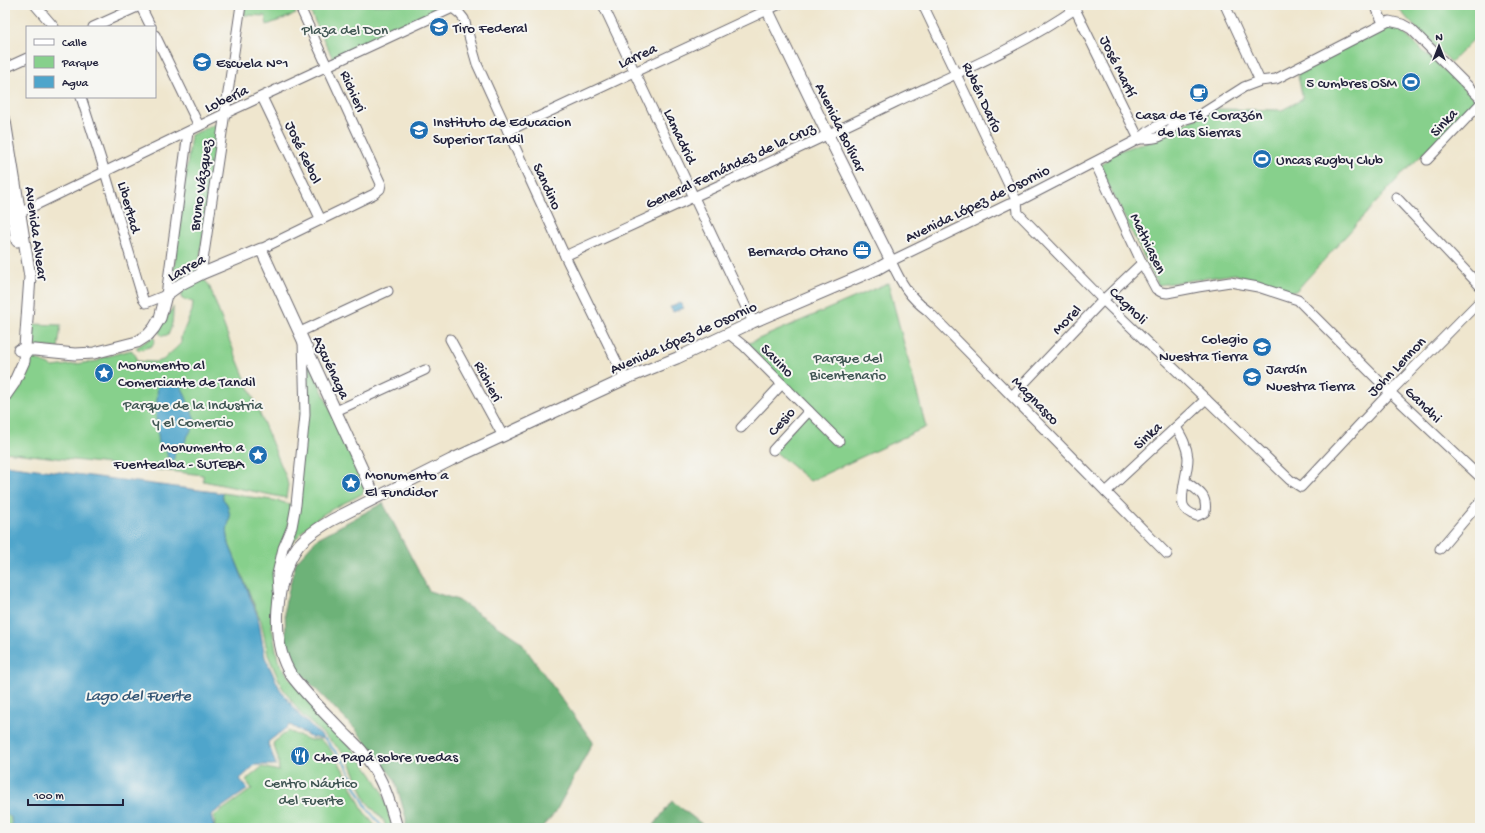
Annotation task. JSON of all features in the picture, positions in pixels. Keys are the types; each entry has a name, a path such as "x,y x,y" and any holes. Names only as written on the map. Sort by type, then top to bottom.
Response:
{"main road":[{"name":"Avenida Bolívar","path":"767,7 828,135 892,262"},
{"name":"Avenida Alvear","path":"5,121 13,217"},
{"name":"Avenida Alvear","path":"5,172 23,285 22,350"},
{"name":"Larrea","path":"22,350 75,354 94,353 137,342 148,335 154,328 160,318 166,295 181,284 201,274 261,249"},
{"name":"Azcuénaga","path":"261,249 375,497"},
{"name":"Avenida López de Osornio","path":"397,828 387,794 364,753 307,694 292,675 285,662 278,633 277,621 279,602 288,565 294,552 303,540 323,525 375,497 503,436 625,379 677,358 753,322 892,262"},
{"path":"5,383 15,367 22,350"},
{"path":"5,396 14,383 24,361 22,350"}],"street":[{"path":"35,5 53,26"},
{"path":"95,26 141,5 151,26"},
{"name":"Bruno Vázquez","path":"201,274 241,5"},
{"name":"Richieri","path":"299,5 381,184 380,189"},
{"name":"Lamadrid","path":"603,5 753,322"},
{"name":"Larrea","path":"508,131 636,72 767,7 778,5"},
{"name":"Rubén Darío","path":"923,5 1017,202"},
{"path":"1225,5 1260,81"},
{"path":"1375,5 1383,23 1389,21 1397,22 1411,29 1480,98"},
{"name":"Lobería","path":"13,217 224,114 454,6"},
{"name":"Sandino","path":"454,6 464,19 477,64 565,256 625,379"},
{"name":"General Fernández de la Cruz","path":"565,256 828,135 990,58 1053,25 1074,7"},
{"name":"José Martí","path":"1074,7 1139,139"},
{"name":"Avenida López de Osornio","path":"892,262 1010,204 1017,202 1139,139 1152,140 1163,136 1183,120 1200,115 1237,90 1260,81 1276,79 1383,23"},
{"path":"156,37 199,126"},
{"path":"5,68 26,58"},
{"name":"José Rebol","path":"262,97 321,220"},
{"name":"Libertad","path":"81,98 143,300 146,303 151,302 166,295"},
{"name":"Sinka","path":"1427,160 1480,104"},
{"name":"Bruno Vázquez","path":"166,295 188,132"},
{"name":"Mathiasen","path":"1095,163 1142,263 1156,289 1167,293 1230,282 1258,287 1298,300"},
{"name":"Larrea","path":"261,249 374,194 380,189"},
{"path":"1396,197 1480,286"},
{"name":"Cagnoli","path":"1017,202 1018,213 1103,300 1290,480 1301,487"},
{"name":"Magnasco","path":"892,262 900,281 913,298 928,311 1167,554"},
{"name":"Morel","path":"1012,396 1103,300 1142,263"},
{"path":"279,602 277,574 283,548 292,527 296,505 305,415 302,336 388,291"},
{"name":"Gandhi","path":"1298,300 1390,392 1480,477"},
{"name":"John Lennon","path":"1301,487 1390,392 1480,301"},
{"name":"Savino","path":"729,334 744,346 839,441"},
{"name":"Richieri","path":"450,339 503,436"},
{"path":"336,411 425,370"},
{"path":"741,428 782,384"},
{"name":"Sinka","path":"1106,492 1206,399"},
{"name":"Cesio","path":"773,450 809,411"},
{"path":"1176,427 1184,440 1186,448 1188,460 1185,481"},
{"path":"1440,549 1480,502"}],"green space":[{"path":"245,5 292,5 296,14 267,25 265,16 244,15"},
{"name":"Plaza del Don","path":"307,5 444,5 445,8 334,61"},
{"path":"1395,5 1480,5 1480,36 1478,35 1451,62"},
{"name":"Uncas Rugby Club","path":"1383,27 1400,30 1478,101 1401,175 1296,291 1285,292 1235,274 1158,285 1100,168 1101,165 1114,153 1138,144 1152,142 1215,109 1282,110 1303,99 1297,71"},
{"path":"219,123 198,272 172,284 191,135"},
{"name":"Parque de la Industria y el Comercio","path":"202,277 209,285 230,342 286,477 288,485 286,498 203,481 203,475 5,452 5,402 10,396 33,354 36,353 36,359 53,367 98,361 101,358 131,350 136,356 137,361 155,362 163,360 181,343 181,337 192,311 193,302 182,299 182,293 189,285"},
{"name":"Parque del Bicentenario","path":"888,283 926,427 810,481 773,450 809,411 747,344"},
{"path":"173,307 170,331 168,335 162,336 159,331"},
{"path":"31,324 61,325 58,348 31,346"},
{"path":"153,337 155,340 152,346 139,350 137,349 137,347"},
{"path":"305,352 364,485 363,493 320,516 306,527 287,547 293,530"},
{"path":"222,493 279,501 291,505 288,528 275,573 271,602 272,628 278,660 289,677 355,751 372,775 382,791 393,828 386,828 384,821 366,801 351,764 345,754 301,714 282,687 268,655 261,621 229,544 227,530 230,517 227,504 223,499"},
{"path":"383,503 429,591 458,600 520,641 593,742 555,813 541,828 406,828 406,818 395,780 357,731 299,672 286,646 285,605 296,562 318,538"},
{"name":"Centro Náutico del Fuerte","path":"288,731 310,740 320,740 328,746 345,773 364,812 377,828 215,828 214,816 252,789 246,780 262,767 279,771 278,758 273,743"},
{"path":"672,801 707,828 652,828"},
{"path":"5,812 11,817 12,828 5,828"}],"water":[{"path":"680,303 684,308 673,312 670,307"},
{"path":"158,381 181,385 196,422 186,439 183,448 175,450 174,459 168,459 166,449 159,444 156,417"},
{"name":"Lago del Fuerte","path":"5,465 222,493 223,499 227,504 230,517 227,530 229,544 258,617 265,657 280,689 300,716 325,739 311,737 290,725 268,742 276,765 255,765 240,779 248,789 211,815 214,828 12,828 11,817 5,812"}],"waterway":[{"path":"172,458 172,470"},
{"path":"325,739 347,766 356,788 367,808 383,828"}],"place":[{"name":"Tiro Federal","path":"439,27"},
{"name":"Escuela N°1","path":"202,62"},
{"name":"5 cumbres OSM","path":"1411,82"},
{"name":"Casa de Té, Corazón de las Sierras","path":"1199,93"},
{"name":"Instituto de Educacion Superior Tandil","path":"419,130"},
{"name":"Uncas Rugby Club","path":"1262,159"},
{"name":"Bernardo Otano","path":"862,250"},
{"name":"Colegio Nuestra Tierra","path":"1262,347"},
{"name":"Monumento al Comerciante de Tandil","path":"104,373"},
{"name":"Jardín Nuestra Tierra","path":"1252,377"},
{"name":"Monumento a Fuentealba - SUTEBA","path":"258,455"},
{"name":"Monumento a El Fundidor","path":"351,483"},
{"name":"Che Papá sobre ruedas","path":"300,756"}]}
